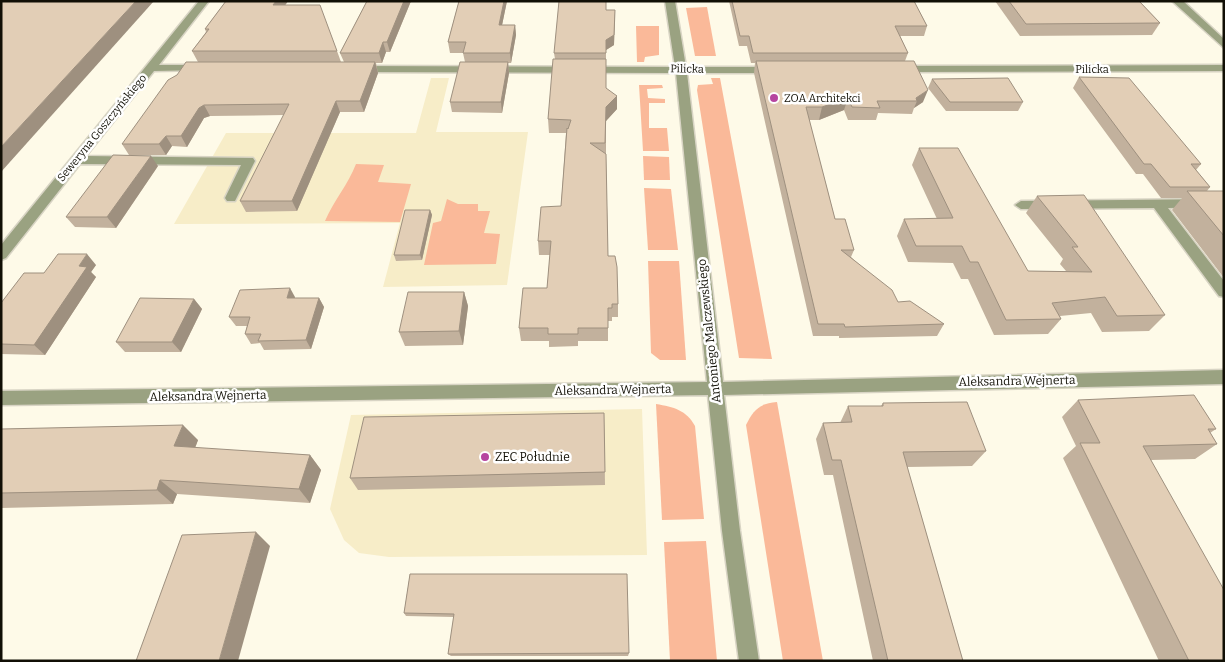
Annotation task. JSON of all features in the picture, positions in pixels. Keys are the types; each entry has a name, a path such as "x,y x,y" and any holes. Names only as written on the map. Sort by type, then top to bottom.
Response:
{"street":[{"name":"Seweryna Goszczyńskiego","path":"1,256 204,1"},
{"name":"Antoniego Malczewskiego","path":"670,1 681,69 731,531 750,661"},
{"path":"1177,1 1224,45"},
{"path":"150,68 209,68"},
{"name":"Pilicka","path":"889,69 1224,68"},
{"name":"Pilicka","path":"345,69 781,70"},
{"path":"77,160 249,161 231,198"},
{"path":"1021,205 1224,203"},
{"path":"1158,204 1224,292"},
{"name":"Aleksandra Wejnerta","path":"1,398 715,388 1224,377"}],"shaded area":[{"path":"707,7 716,56 695,56 686,8"},
{"path":"636,26 659,26 659,55 645,57 644,62 637,62"},
{"path":"431,78 449,78 436,132 528,132 507,285 383,287 400,223 174,224 226,133 416,133"},
{"path":"711,78 720,78 772,359 739,358 697,90 698,85 713,84"},
{"path":"639,85 662,85 663,88 647,89 648,98 665,99 665,103 649,103 649,128 667,128 669,151 643,151"},
{"path":"643,156 669,157 670,180 644,180"},
{"path":"356,164 384,165 378,182 411,184 400,222 325,221"},
{"path":"644,188 671,189 678,250 648,250"},
{"path":"447,199 458,204 478,204 478,211 490,211 484,233 500,234 496,264 424,265 433,223 441,221"},
{"path":"648,261 679,261 686,360 660,360 651,353"},
{"path":"777,402 823,661 783,661 746,425 751,415 758,408"},
{"path":"656,404 679,410 688,416 695,426 704,519 662,520"},
{"path":"642,409 647,555 389,557 359,553 344,540 330,509 351,415"},
{"path":"706,541 717,661 670,661 664,542"}],"building":[{"path":"1,1 136,1 1,147"},
{"path":"226,1 276,1 273,5 320,5 337,51 192,51 209,29 205,29"},
{"path":"367,1 404,1 387,42 383,42 379,53 340,53"},
{"path":"459,1 504,1 499,25 515,25 510,53 463,53 466,42 448,42"},
{"path":"559,1 606,1 606,10 615,10 614,35 606,40 606,53 554,53"},
{"path":"732,1 914,1 927,26 895,26 908,53 753,53 749,36 740,36"},
{"path":"1009,1 1139,1 1160,23 1026,24"},
{"path":"553,59 606,59 606,88 617,96 606,107 605,143 590,143 606,154 608,256 615,256 618,304 612,304 612,308 608,308 608,328 578,328 578,334 548,334 548,328 519,328 523,288 547,288 551,241 538,241 541,207 561,206 567,128 571,120 548,119"},
{"path":"756,61 914,61 928,90 916,98 917,101 877,101 880,108 852,107 848,98 822,107 806,107 835,219 845,219 854,250 841,250 892,290 898,302 910,301 944,324 845,327 844,324 818,324"},
{"path":"186,62 375,62 360,101 336,101 292,201 240,201 289,104 204,105 199,108 181,136 166,136 159,144 122,144 168,80 177,75"},
{"path":"460,62 508,62 501,102 450,102"},
{"path":"1079,77 1129,78 1201,164 1191,164 1210,187 1170,187 1151,164 1144,164"},
{"path":"1008,78 1023,102 950,102 932,79"},
{"path":"919,148 958,148 1028,271 1092,272 1072,247 1078,247 1037,196 1084,195 1165,315 1117,316 1105,297 1052,303 1061,319 1006,320 978,262 970,262 962,246 916,246 904,219 953,218"},
{"path":"113,155 151,156 107,217 66,217"},
{"path":"1187,191 1224,191 1224,236"},
{"path":"405,210 430,210 420,255 394,255"},
{"path":"58,254 87,254 79,266 87,267 34,345 1,344 1,303 24,273 44,273"},
{"path":"290,288 287,298 319,298 306,340 258,341 261,334 245,334 250,317 229,317 240,290"},
{"path":"408,292 464,292 459,331 399,332"},
{"path":"140,298 194,299 172,342 116,342"},
{"path":"1194,395 1216,429 1208,429 1217,444 1143,446 1224,590 1224,661 1189,661 1080,443 1100,443 1078,400"},
{"path":"967,402 986,451 903,452 963,661 888,661 841,460 832,460 823,423 852,422 848,406 883,406 883,403"},
{"name":"ZEC Południe","path":"604,413 605,472 350,478 364,417"},
{"path":"183,425 174,446 310,455 299,489 160,480 157,490 1,493 1,429"},
{"path":"256,532 219,661 136,661 182,535"},
{"path":"410,574 627,574 629,653 448,654 454,614 404,613"}],"place":[{"name":"ZOA Architekci","path":"774,98"},
{"name":"ZEC Południe","path":"485,457"}]}
